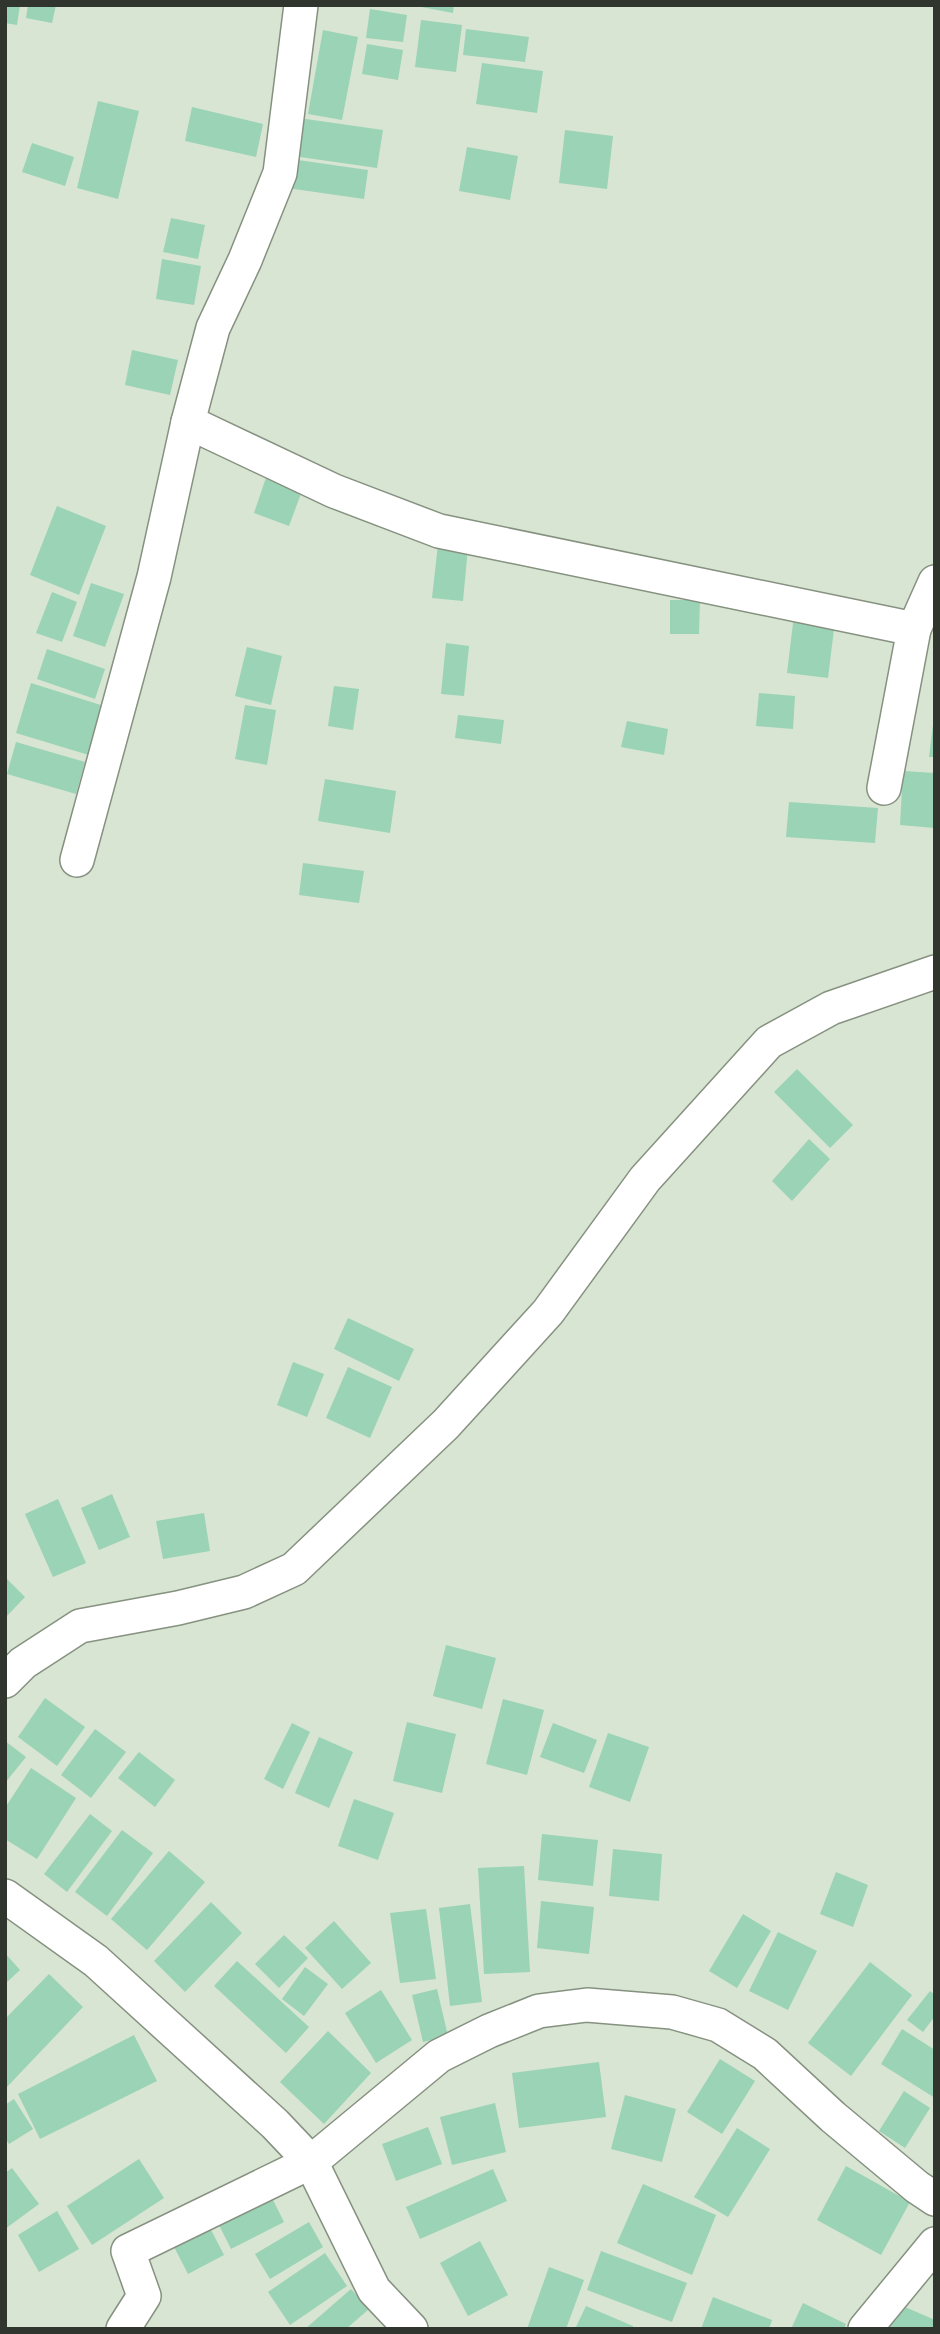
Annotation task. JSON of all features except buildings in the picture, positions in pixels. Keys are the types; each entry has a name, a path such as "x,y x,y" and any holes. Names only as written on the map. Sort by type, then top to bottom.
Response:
{"street":[{"path":"77,860 154,577 188,422 213,328 245,260 280,173 301,5"},
{"path":"188,422 301,476 439,531 914,629"},
{"path":"884,788 914,629 935,582"},
{"path":"5,1681 23,1663 80,1626 178,1608 244,1592 294,1569 446,1424 548,1312 645,1179 769,1042 831,1008 935,972"},
{"path":"5,1896 96,1961 275,2124 311,2162 374,2290 411,2329"},
{"path":"123,2329 144,2296 128,2251 311,2162 439,2056 489,2031 539,2011 587,2005 672,2012 718,2025 765,2054 833,2117 935,2199"},
{"path":"865,2329 935,2244"}]}
